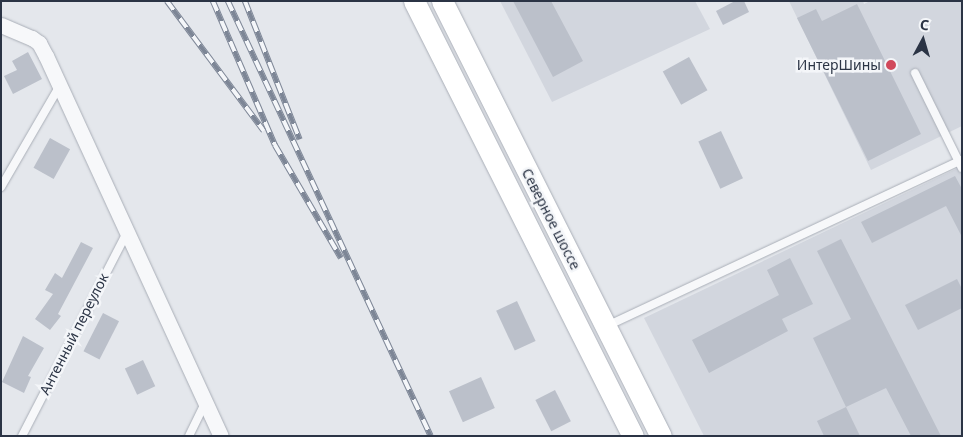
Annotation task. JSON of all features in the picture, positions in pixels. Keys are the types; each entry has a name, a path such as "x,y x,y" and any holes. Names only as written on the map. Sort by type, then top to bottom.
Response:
{"main road":[{"name":"Северное шоссе","path":"414,1 633,436"},
{"name":"Северное шоссе","path":"442,1 661,436"},
{"path":"583,338 605,327"}],"street":[{"path":"1,25 19,31 39,44 221,436"}],"lane":[{"path":"605,327 961,163 915,73"},
{"path":"1,186 59,87"},
{"name":"Антенный переулок","path":"22,436 127,233"},
{"path":"189,436 205,403"}],"shaded area":[{"path":"500,1 695,1 710,29 552,102"},
{"name":"ИнтерШины","path":"789,1 863,1 864,4 870,1 962,1 962,126 871,170"},
{"path":"962,166 962,436 704,436 644,318"}],"building":[{"path":"513,1 551,1 583,61 553,77"},
{"path":"735,1 744,1 749,12 723,25 716,11"},
{"path":"857,4 921,134 868,161 797,18 816,9 822,21"},
{"path":"28,52 42,79 13,94 4,76 17,70 12,61"},
{"path":"689,57 707,90 681,105 663,72"},
{"path":"721,131 743,178 720,189 698,142"},
{"path":"50,138 70,149 54,179 34,168"},
{"path":"955,176 962,189 962,237 946,206 872,243 861,222"},
{"path":"841,239 941,436 911,436 886,388 846,407 813,338 851,319 817,251"},
{"path":"81,242 93,248 58,314 61,316 50,330 35,319 53,294 45,290 55,273 62,278"},
{"path":"790,258 813,304 782,319 788,331 709,373 692,340 779,295 767,270"},
{"path":"957,279 962,289 962,308 918,330 905,305"},
{"path":"517,301 536,341 515,351 496,311"},
{"path":"103,313 119,321 100,359 83,351"},
{"path":"23,336 44,348 28,376 31,377 24,393 2,382"},
{"path":"143,360 155,386 137,395 125,368"},
{"path":"481,377 495,408 463,422 449,391"},
{"path":"555,390 571,421 551,431 535,400"},
{"path":"846,407 860,436 824,436 817,421"}],"railway":[{"path":"167,1 264,131"},
{"path":"213,1 275,145 341,258"},
{"path":"228,1 431,436"},
{"path":"245,1 300,140"}],"place":[{"name":"ИнтерШины","path":"891,65"}]}
